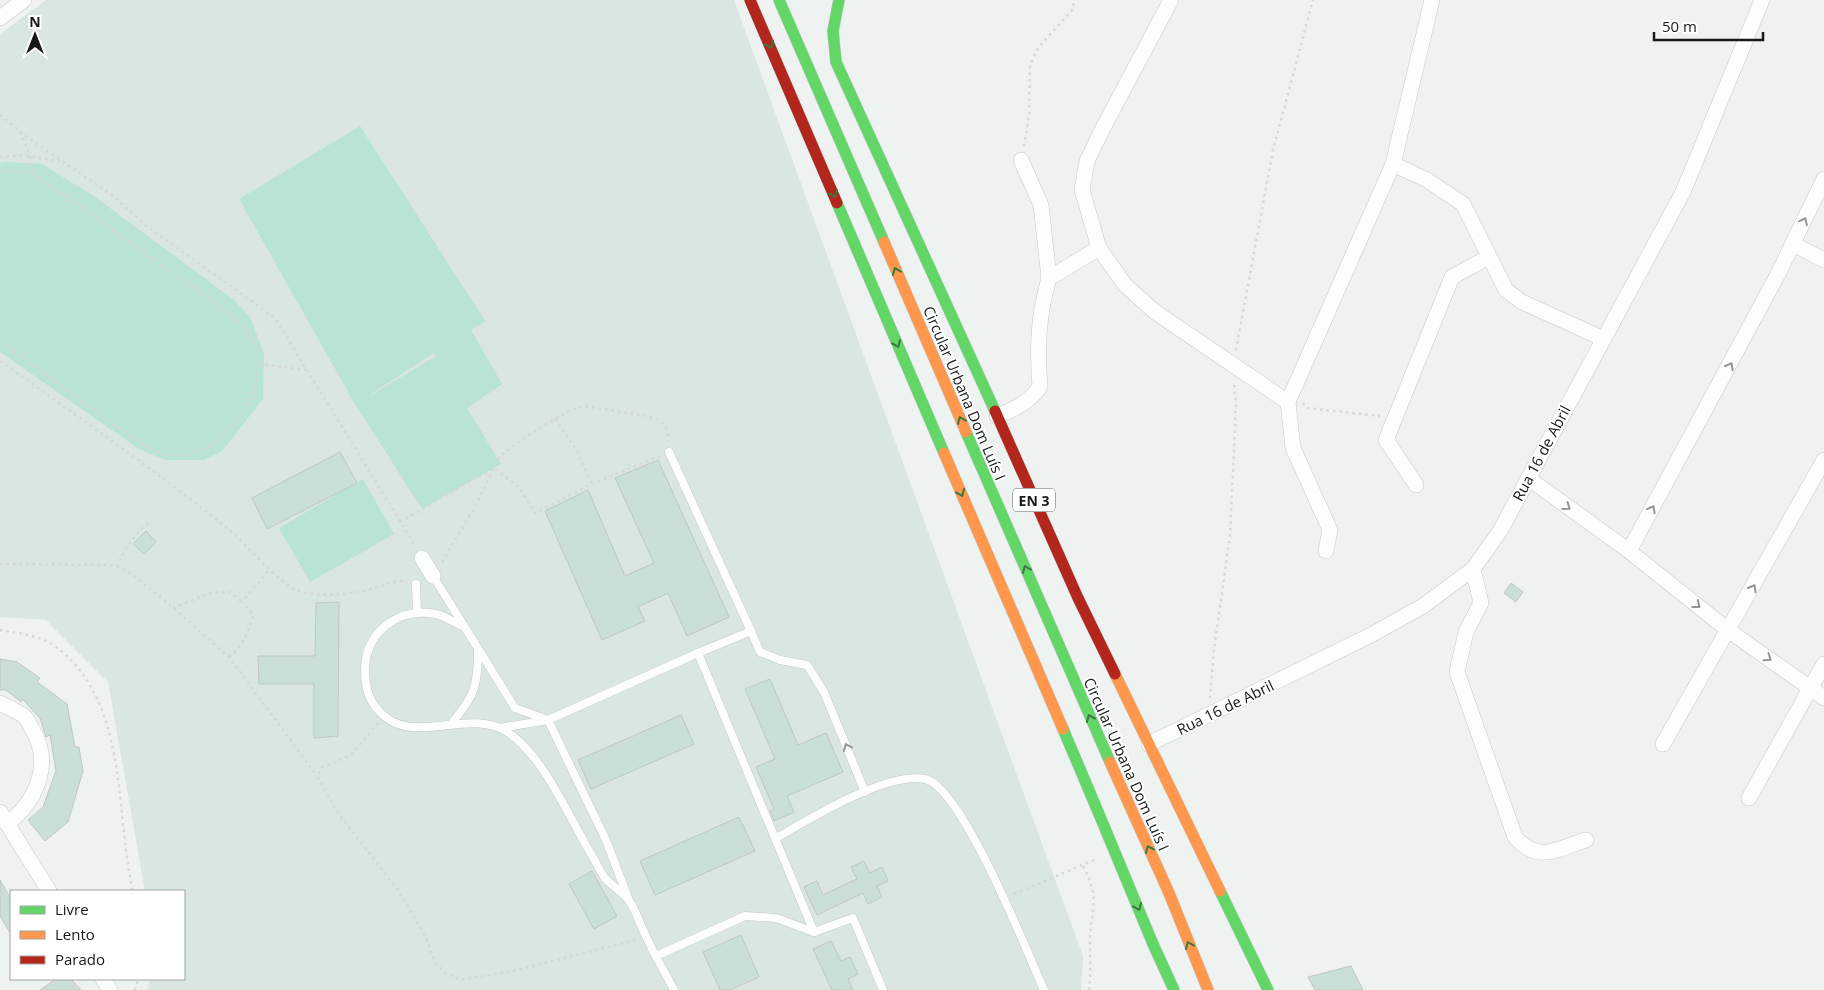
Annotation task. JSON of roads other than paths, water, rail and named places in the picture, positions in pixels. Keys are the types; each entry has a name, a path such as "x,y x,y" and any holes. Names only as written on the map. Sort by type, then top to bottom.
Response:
{"main road":[{"path":"750,0 1174,990"},
{"name":"Circular Urbana Dom Luís I","path":"779,0 1110,762 1169,893 1208,990"},
{"name":"EN 3","path":"839,0 833,31 836,62 1078,598 1268,990"},
{"path":"1158,956 1166,990"}],"street":[{"path":"2,10 24,0"},
{"path":"1171,0 1103,128 1088,162 1082,190 1099,248 1125,285 1156,312 1288,402"},
{"path":"1326,550 1330,530 1293,448 1288,402 1393,164 1432,0"},
{"name":"Rua 16 de Abril","path":"1149,744 1388,625 1423,606 1473,569 1500,531 1682,192 1762,0"},
{"path":"997,416 1017,408 1032,398 1040,387 1040,310 1049,278 1041,206 1021,160"},
{"path":"1393,164 1427,180 1463,204 1506,290 1522,302 1602,338"},
{"path":"1629,551 1713,398 1793,244 1824,179"},
{"path":"1793,244 1824,260"},
{"path":"1049,278 1099,248"},
{"path":"1416,485 1386,440 1452,278 1489,257"},
{"path":"1663,744 1824,460"},
{"path":"1528,478 1629,551 1728,630 1824,698"},
{"path":"422,558 433,576"},
{"path":"1473,569 1481,603 1466,632 1457,672 1516,837 1526,849 1542,854 1586,840"},
{"path":"1749,798 1824,664"},
{"path":"0,703 24,717 40,742 43,766 36,789 22,812 4,818 48,890"}],"lane":[{"path":"669,452 760,652 780,660 807,665 824,692 865,792"},
{"path":"433,576 516,708 548,720 606,840 646,938 674,990"},
{"path":"416,584 417,613"},
{"path":"464,627 438,614 417,613 398,618 380,630 369,646 365,682 369,698 384,716 396,724 410,727 485,724 500,728 516,738 529,751 558,794 605,878 630,902"},
{"path":"500,728 548,720 751,630"},
{"path":"450,725 470,699 478,680 478,650"},
{"path":"698,652 814,932"},
{"path":"776,838 865,792 898,779 926,779 940,787 961,815 1003,899 1044,990"},
{"path":"656,956 745,916 776,918 814,932 853,918 883,990"}]}
